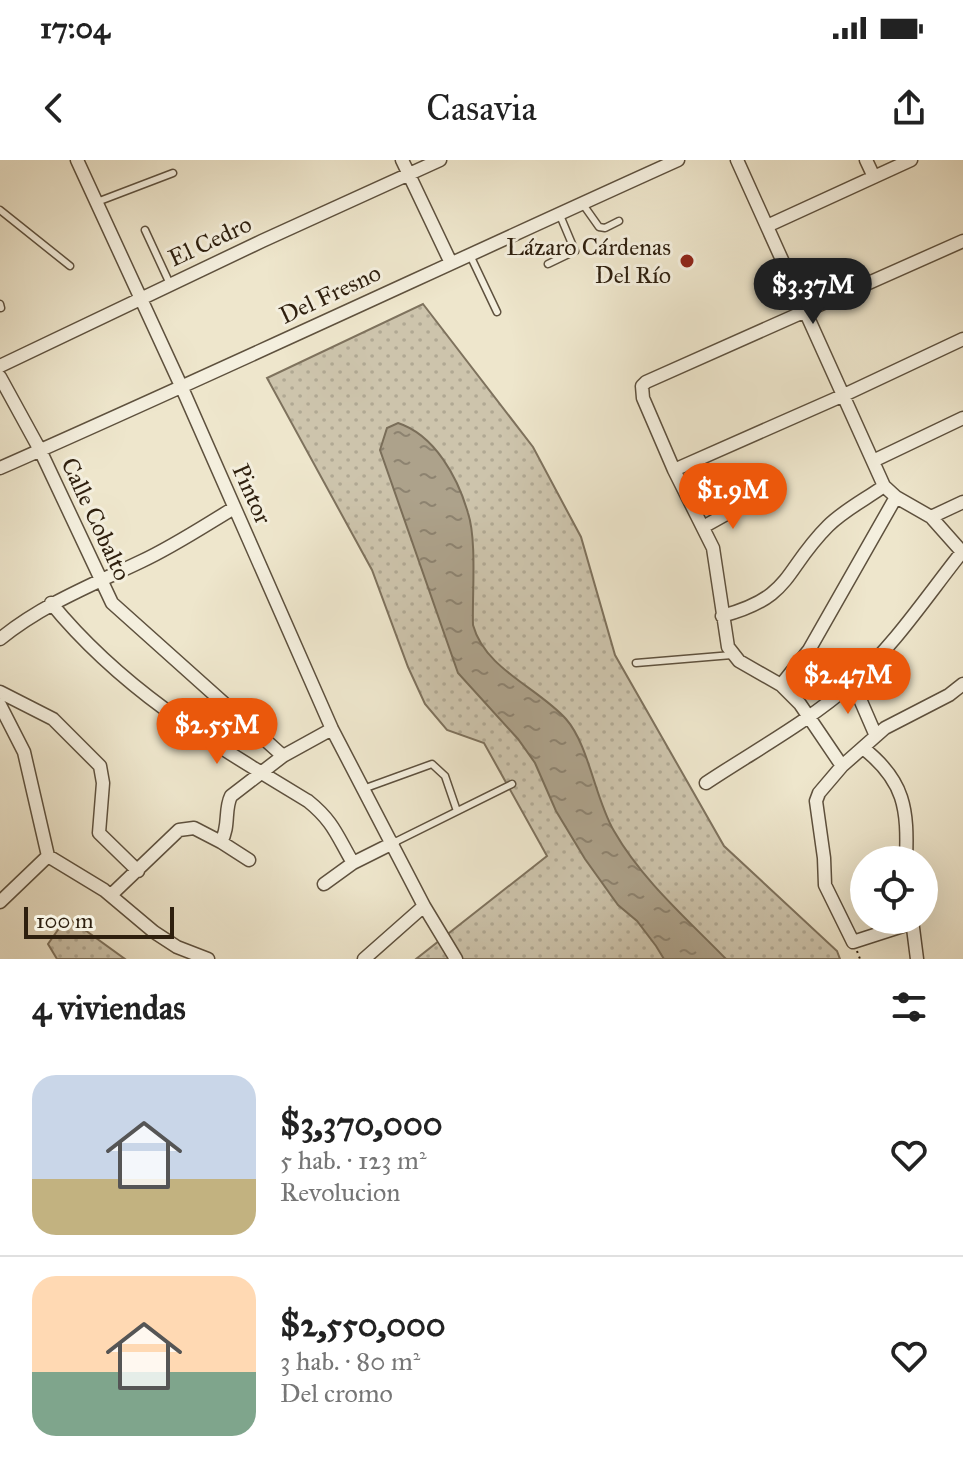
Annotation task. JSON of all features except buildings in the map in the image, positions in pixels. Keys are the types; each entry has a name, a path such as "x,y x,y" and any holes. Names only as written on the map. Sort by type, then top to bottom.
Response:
{"street":[{"name":"Pintor","path":"77,160 142,298 332,729 424,906 456,959"},
{"path":"402,160 450,261"},
{"name":"El Cedro","path":"0,366 440,160"},
{"name":"Del Fresno","path":"0,468 182,388 450,261 678,160"},
{"path":"706,783 853,683 899,632 963,552 931,517 896,497 884,486 737,160"},
{"path":"866,160 874,177"},
{"path":"767,226 911,160"},
{"path":"842,766 809,715 781,685 732,655 722,616 713,548 674,470 641,391 646,382 963,241"},
{"path":"674,470 963,339"},
{"name":"Calle Cobalto","path":"0,377 40,450 100,581 118,610 283,756"},
{"path":"873,461 963,418"},
{"path":"722,616 747,610 772,596 830,524 884,486"},
{"path":"781,685 809,650 896,497"},
{"path":"931,517 963,502"},
{"path":"703,527 746,503"},
{"path":"0,639 51,603 146,559 234,508"},
{"path":"51,603 85,643 137,690 174,718 308,801 328,818 353,863"},
{"path":"853,683 876,736"},
{"path":"877,934 853,942 832,901 825,885 816,801 842,766 885,728 949,695 963,684"},
{"path":"0,692 25,702 53,719 100,766 103,783 99,833 138,871"},
{"path":"0,705 24,752 48,856 111,895 154,932 177,947 208,959"},
{"path":"221,842 228,821 228,800 259,772 332,729"},
{"path":"863,748 885,767 899,789 906,817 906,846"},
{"path":"111,895 179,830 194,828 249,860"},
{"path":"324,884 353,863 393,843"},
{"path":"0,902 48,856"},
{"path":"364,959 424,906"},
{"path":"914,934 917,959"}],"lane":[{"path":"97,202 173,173"},
{"path":"582,203 599,227 605,228 619,221"},
{"path":"0,210 70,266"},
{"path":"548,264 575,251 559,213"},
{"path":"145,230 170,284"},
{"path":"469,253 497,312"},
{"path":"636,663 732,655"},
{"path":"363,789 432,764 445,776 457,811"},
{"path":"393,843 512,784"}],"shaded area":[{"path":"423,304 533,447 581,537 615,655 724,846 837,951 840,959 416,959 547,856 484,743 447,730 425,704 372,570 267,378"},
{"path":"67,917 125,959 57,959 48,944"}],"water":[{"path":"398,423 423,437 434,448 451,472 464,500 471,524 473,625 479,640 500,666 566,719 581,743 607,818 625,849 666,898 726,959 664,959 637,921 618,905 585,859 556,811 535,763 518,739 458,673 380,450 387,428"}],"place":[{"name":"Lázaro Cárdenas Del Río","path":"687,261"}]}
